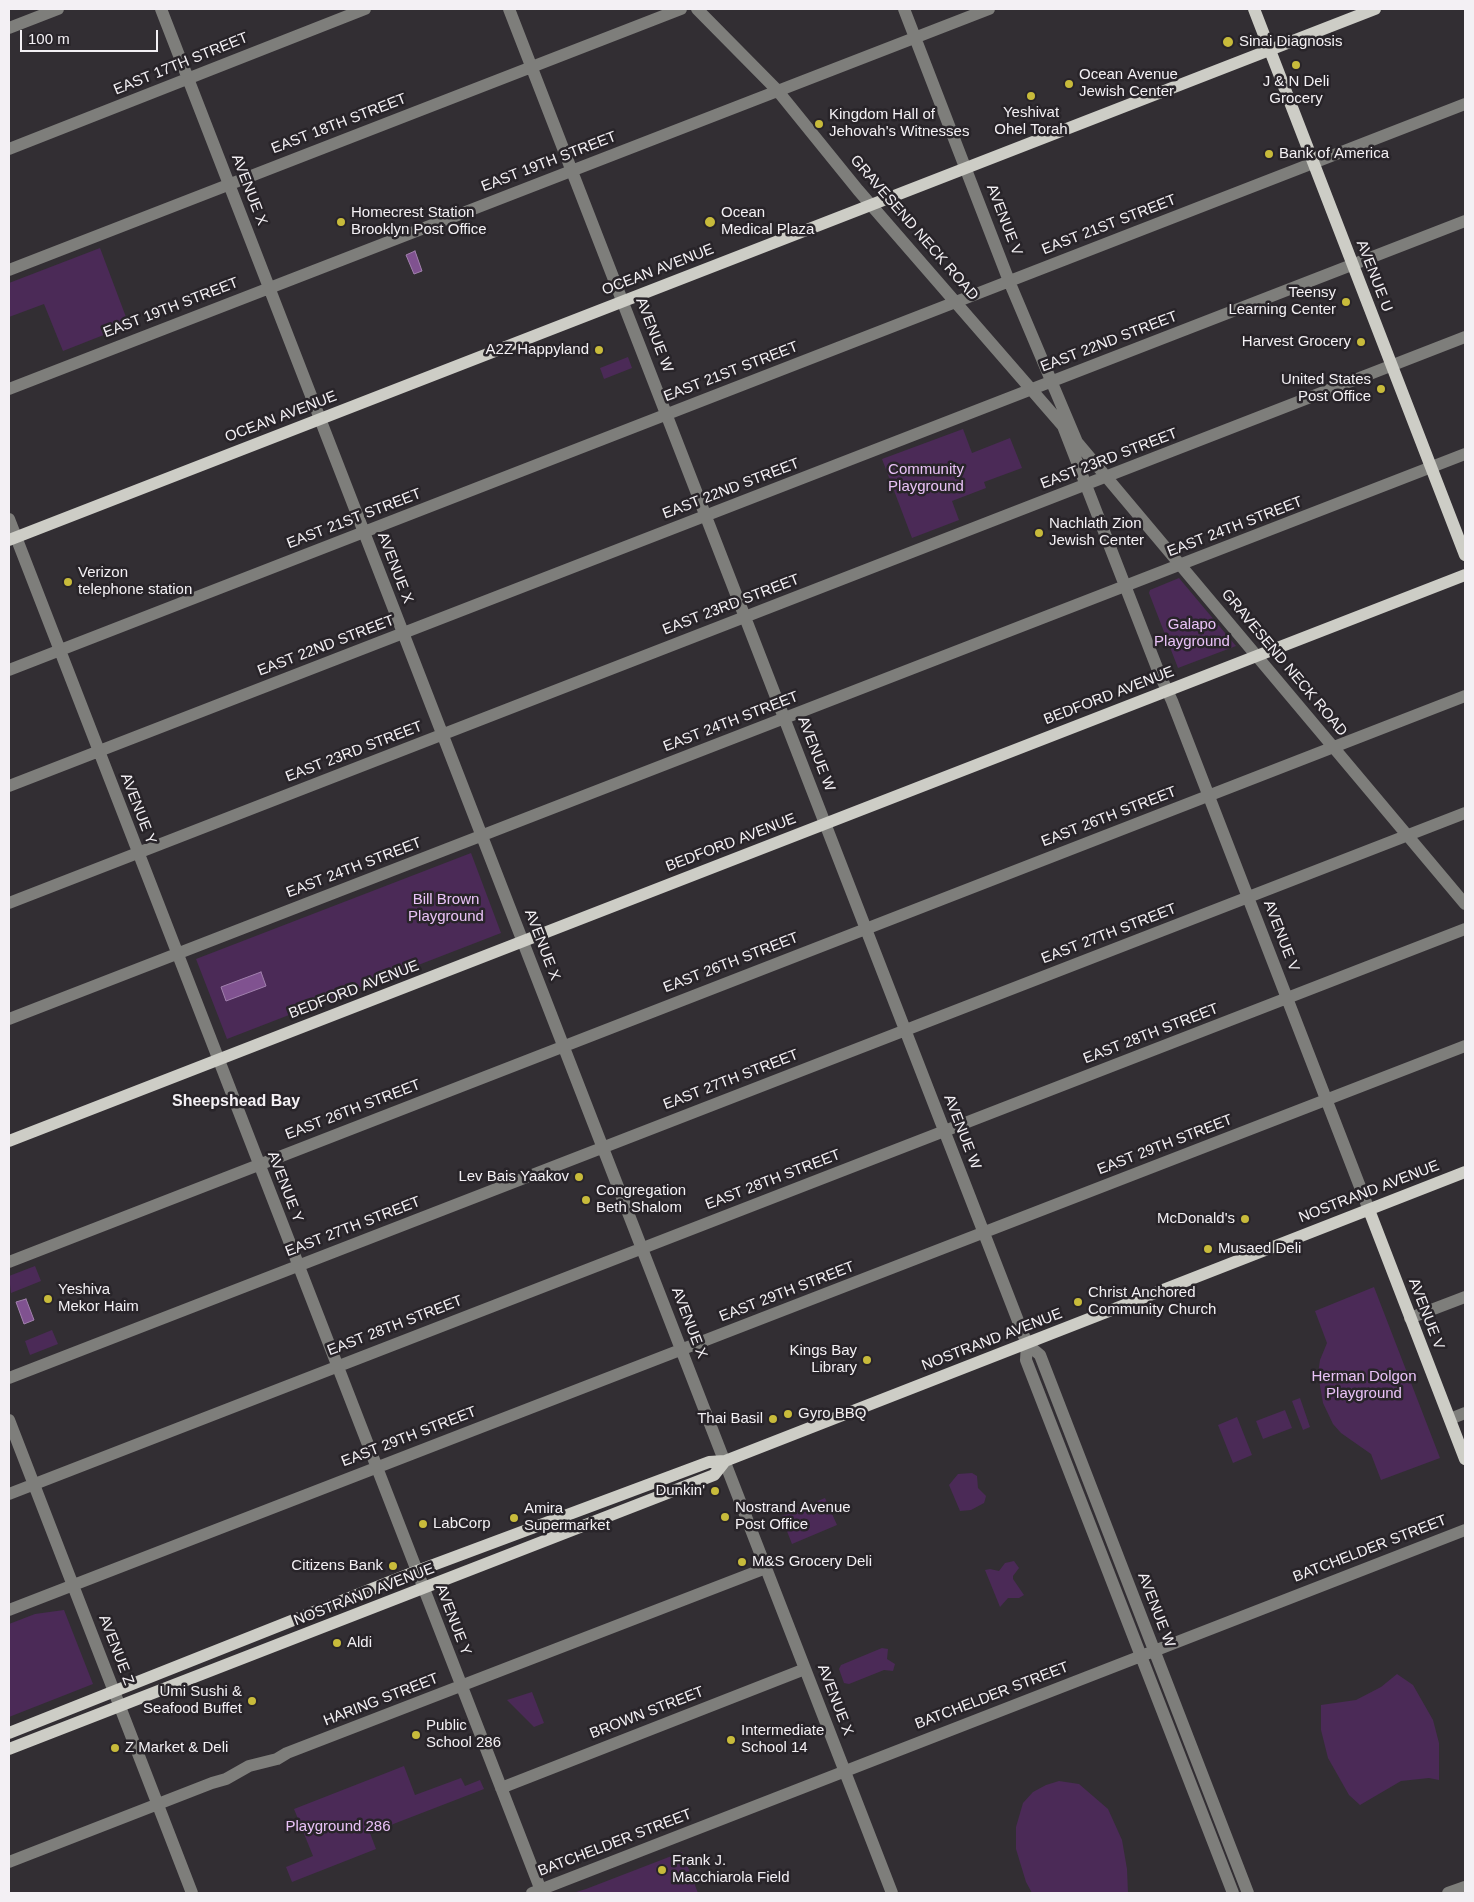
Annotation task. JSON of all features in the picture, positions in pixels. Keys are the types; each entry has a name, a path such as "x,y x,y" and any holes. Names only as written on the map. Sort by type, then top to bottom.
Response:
{"main road":[{"name":"AVENUE U","path":"1254,9 1465,554"},
{"name":"OCEAN AVENUE","path":"12,538 1375,9"},
{"name":"BEDFORD AVENUE","path":"9,1140 1465,575"},
{"name":"NOSTRAND AVENUE","path":"9,1733 417,1571 709,1462 725,1462 1465,1172"},
{"name":"AVENUE V","path":"1369,1210 1465,1459"},
{"name":"NOSTRAND AVENUE","path":"9,1749 714,1476 725,1462"}],"street":[{"path":"9,28 58,9"},
{"name":"AVENUE X","path":"161,9 892,1893"},
{"name":"EAST 17TH STREET","path":"9,149 188,79 198,73 365,9"},
{"name":"AVENUE W","path":"509,9 624,301 666,415 1027,1344 1026,1360 1233,1893"},
{"name":"EAST 18TH STREET","path":"9,270 681,9"},
{"name":"GRAVESEND NECK ROAD","path":"697,9 777,90 872,205 1063,426"},
{"name":"AVENUE V","path":"904,9 1010,281 1077,442"},
{"name":"EAST 19TH STREET","path":"9,389 988,9"},
{"name":"EAST 21ST STREET","path":"9,670 1465,104"},
{"name":"EAST 22ND STREET","path":"9,786 1465,221"},
{"name":"EAST 23RD STREET","path":"9,903 1465,337"},
{"name":"AVENUE V","path":"1063,426 1159,673 1168,690 1369,1210"},
{"name":"GRAVESEND NECK ROAD","path":"1077,442 1465,904"},
{"name":"EAST 24TH STREET","path":"9,1019 1465,454"},
{"name":"AVENUE Y","path":"9,520 12,538 99,751 462,1686 538,1892"},
{"name":"EAST 26TH STREET","path":"9,1262 563,1045 1465,696"},
{"name":"EAST 27TH STREET","path":"9,1378 1465,813"},
{"name":"EAST 28TH STREET","path":"9,1494 1465,929"},
{"name":"EAST 29TH STREET","path":"9,1610 1465,1046"},
{"path":"1410,1318 1465,1297"},
{"name":"AVENUE W","path":"1027,1344 1040,1355 1248,1893"},
{"path":"1450,1419 1465,1413"},
{"name":"AVENUE Z","path":"9,1420 192,1893"},
{"name":"BATCHELDER STREET","path":"538,1892 1465,1530"},
{"name":"HARING STREET","path":"9,1862 226,1779 249,1766 277,1759 288,1753 766,1568"},
{"name":"BROWN STREET","path":"501,1788 806,1669"},
{"path":"1448,1893 1465,1886"}],"green space":[{"path":"100,248 129,325 63,351 44,304 9,317 9,283"},
{"path":"628,357 632,368 604,379 600,368"},
{"name":"Community Playground","path":"963,429 972,453 1010,438 1022,468 984,482 986,488 952,501 959,520 912,538 882,459"},
{"name":"Galapo Playground","path":"1179,578 1236,646 1178,668 1149,593 1150,590"},
{"name":"Bill Brown Playground","path":"471,853 501,933 227,1039 196,959"},
{"path":"35,1266 41,1281 11,1293 9,1276"},
{"name":"Herman Dolgon Playground","path":"1374,1287 1440,1458 1381,1480 1371,1454 1341,1433 1333,1424 1323,1403 1318,1374 1320,1360 1327,1343 1315,1311"},
{"path":"52,1330 58,1344 30,1355 25,1341"},
{"path":"1300,1398 1310,1427 1303,1430 1292,1401"},
{"path":"1285,1410 1292,1428 1263,1439 1256,1421"},
{"path":"1237,1417 1252,1455 1233,1463 1218,1425"},
{"path":"972,1473 977,1476 978,1488 986,1496 985,1500 984,1503 971,1510 960,1511 949,1485 958,1474"},
{"path":"825,1498 837,1525 792,1544 781,1516"},
{"path":"1014,1561 1019,1568 1013,1579 1024,1595 1019,1598 1008,1598 1000,1607 985,1570 999,1571 1005,1563"},
{"path":"64,1610 93,1684 9,1717 9,1624 35,1614"},
{"path":"882,1648 888,1649 887,1659 895,1664 893,1671 884,1670 849,1684 844,1683 839,1669 841,1665"},
{"path":"1397,1674 1413,1685 1433,1720 1439,1743 1439,1780 1429,1778 1401,1781 1360,1805 1349,1795 1328,1758 1321,1730 1321,1705 1356,1700 1381,1687"},
{"path":"532,1692 544,1723 534,1727 507,1700"},
{"name":"Playground 286","path":"404,1766 415,1795 461,1778 465,1786 480,1780 484,1789 370,1833 376,1849 292,1882 286,1867 313,1856 294,1809"},
{"path":"1059,1781 1079,1784 1108,1809 1122,1840 1127,1869 1128,1893 1032,1893 1026,1882 1016,1849 1016,1827 1023,1803 1033,1792"},
{"name":"Frank J. Macchiarola Field","path":"682,1852 698,1893 573,1893 586,1889"}],"shaded area":[{"path":"415,251 422,271 414,274 406,255"},
{"path":"261,972 266,986 226,1001 221,987"},
{"path":"26,1299 34,1320 24,1324 16,1302"}],"place":[{"name":"Sinai Diagnosis","path":"1228,42"},
{"name":"J & N Deli Grocery","path":"1296,65"},
{"name":"Ocean Avenue Jewish Center","path":"1069,84"},
{"name":"Yeshivat Ohel Torah","path":"1031,96"},
{"name":"Kingdom Hall of Jehovah's Witnesses","path":"819,124"},
{"name":"Bank of America","path":"1269,154"},
{"name":"Homecrest Station Brooklyn Post Office","path":"341,222"},
{"name":"Ocean Medical Plaza","path":"710,222"},
{"name":"Teensy Learning Center","path":"1346,302"},
{"name":"Harvest Grocery","path":"1361,342"},
{"name":"A2Z Happyland","path":"599,350"},
{"name":"United States Post Office","path":"1381,389"},
{"name":"Nachlath Zion Jewish Center","path":"1039,533"},
{"name":"Verizon telephone station","path":"68,582"},
{"name":"Lev Bais Yaakov","path":"579,1177"},
{"name":"Congregation Beth Shalom","path":"586,1200"},
{"name":"McDonald's","path":"1245,1219"},
{"name":"Musaed Deli","path":"1208,1249"},
{"name":"Yeshiva Mekor Haim","path":"48,1299"},
{"name":"Christ Anchored Community Church","path":"1078,1302"},
{"name":"Kings Bay Library","path":"867,1360"},
{"name":"Gyro BBQ","path":"788,1414"},
{"name":"Thai Basil","path":"773,1419"},
{"name":"Dunkin'","path":"715,1491"},
{"name":"Nostrand Avenue Post Office","path":"725,1517"},
{"name":"Amira Supermarket","path":"514,1518"},
{"name":"LabCorp","path":"423,1524"},
{"name":"M&S Grocery Deli","path":"742,1562"},
{"name":"Citizens Bank","path":"393,1566"},
{"name":"Aldi","path":"337,1643"},
{"name":"Umi Sushi & Seafood Buffet","path":"252,1701"},
{"name":"Public School 286","path":"416,1735"},
{"name":"Intermediate School 14","path":"731,1740"},
{"name":"Z Market & Deli","path":"115,1748"},
{"name":"Frank J. Macchiarola Field","path":"662,1870"}],"district":[{"name":"Sheepshead Bay","path":"236,1102"}]}
